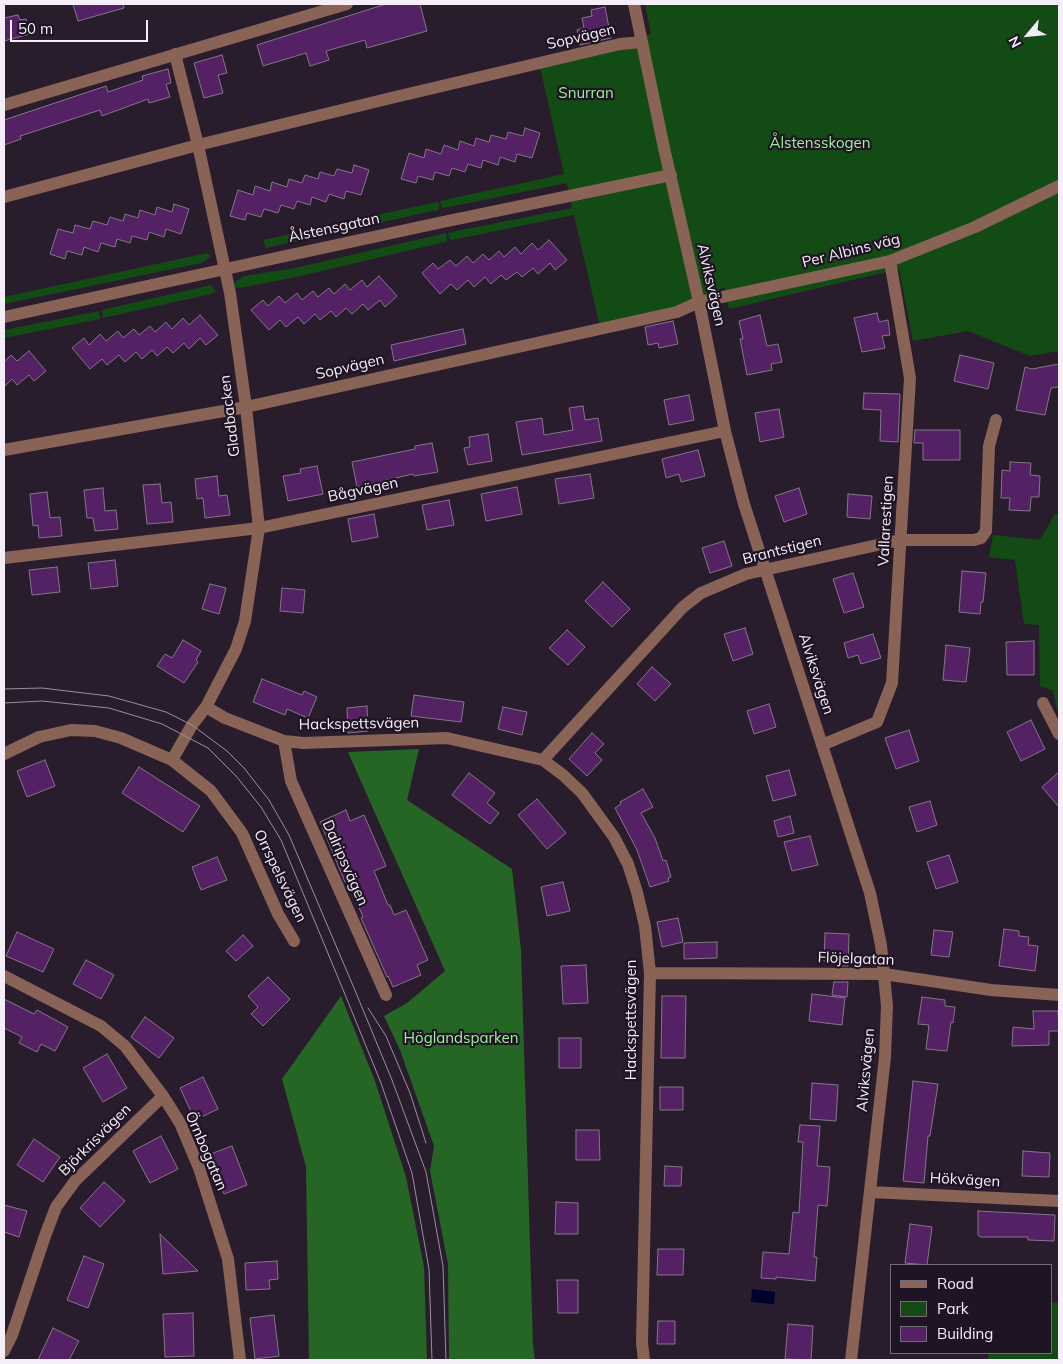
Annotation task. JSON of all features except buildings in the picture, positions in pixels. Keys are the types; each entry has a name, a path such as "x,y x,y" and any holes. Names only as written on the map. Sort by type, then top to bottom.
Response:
{"street":[{"path":"4,105 347,4"},
{"name":"Alviksvägen","path":"634,4 726,431 744,504 870,893 882,945 887,1006 885,1057 851,1360"},
{"name":"Sopvägen","path":"4,197 198,145 620,44 642,42"},
{"name":"Gladbacken","path":"172,760 192,725 206,707 236,649 245,621 260,528 230,293 198,145 175,54"},
{"name":"Ålstensgatan","path":"4,317 225,268 671,176"},
{"name":"Per Albins väg","path":"699,302 890,260 975,227 1059,186"},
{"name":"Vallarestigen","path":"822,744 877,722 892,683 910,378 890,260"},
{"name":"Sopvägen","path":"4,450 246,407 677,312 699,302"},
{"name":"Brantstigen","path":"544,760 683,607 701,593 746,574 900,540 974,540 981,538 986,531 989,446 996,420"},
{"name":"Bågvägen","path":"4,558 260,528 726,431"},
{"path":"1043,703 1059,734"},
{"name":"Hackspettsvägen","path":"206,707 225,718 284,741 303,743 447,738 544,760 582,793 614,837 628,864 637,892 645,926 650,973 642,1343 644,1360"},
{"name":"Orrspelsvägen","path":"4,754 39,737 71,730 96,731 121,738 172,760 211,791 242,833 278,914 294,941"},
{"name":"Dalripsvägen","path":"284,741 291,780 386,995"},
{"name":"Flöjelgatan","path":"650,973 884,974 991,990 1059,994"},
{"name":"Örnbogatan","path":"4,976 101,1026 125,1046 163,1096 180,1123 199,1168 228,1259 240,1360"},
{"name":"Björkrisvägen","path":"4,1351 12,1335 56,1207 75,1181 163,1096"},
{"name":"Hökvägen","path":"870,1192 1059,1201"}],"green space":[{"name":"Ålstensskogen","path":"645,4 1059,4 1059,351 1030,356 968,331 913,341 899,269 729,309 724,287 676,314 601,331 574,215 452,240 449,238 448,233 451,232 572,208 567,183 444,208 440,201 564,174 538,58 617,39 651,34"},
{"path":"439,203 439,209 437,210 266,248 263,240"},
{"path":"446,233 447,241 445,242 296,277 240,288 234,287 235,282 244,276 295,268"},
{"path":"207,253 210,257 201,263 4,304 4,297"},
{"path":"211,285 216,291 211,294 103,318 102,310"},
{"path":"99,311 100,319 4,338 4,330"},
{"path":"1055,514 1059,514 1059,718 1053,691 1040,686 1039,625 1024,624 1015,560 989,557 993,535 1040,540"},
{"name":"Höglandsparken","path":"419,749 407,800 512,869 521,950 535,1360 449,1360 448,1264 430,1171 434,1146 400,1050 384,1016 407,1003 445,971 348,752"},
{"path":"341,996 375,1081 406,1177 424,1267 427,1360 309,1360 306,1167 282,1079"},
{"path":"1053,1302 1059,1303 1059,1360 988,1360 989,1354 1053,1354"}],"water":[{"path":"752,1289 775,1292 774,1304 751,1302"}],"tram line":[{"path":"4,689 42,688 109,696 166,712 192,725 227,751 244,768 269,800 289,835 354,988 392,1080 426,1172 443,1266 446,1360"},
{"path":"4,703 42,701 109,708 162,724 208,748 236,776 261,807 281,840 344,992 381,1083 412,1173 429,1269 432,1360"},
{"path":"368,1008 386,1036 410,1093 426,1143"}],"park label":[{"name":"Snurran","path":"586,93"}]}
